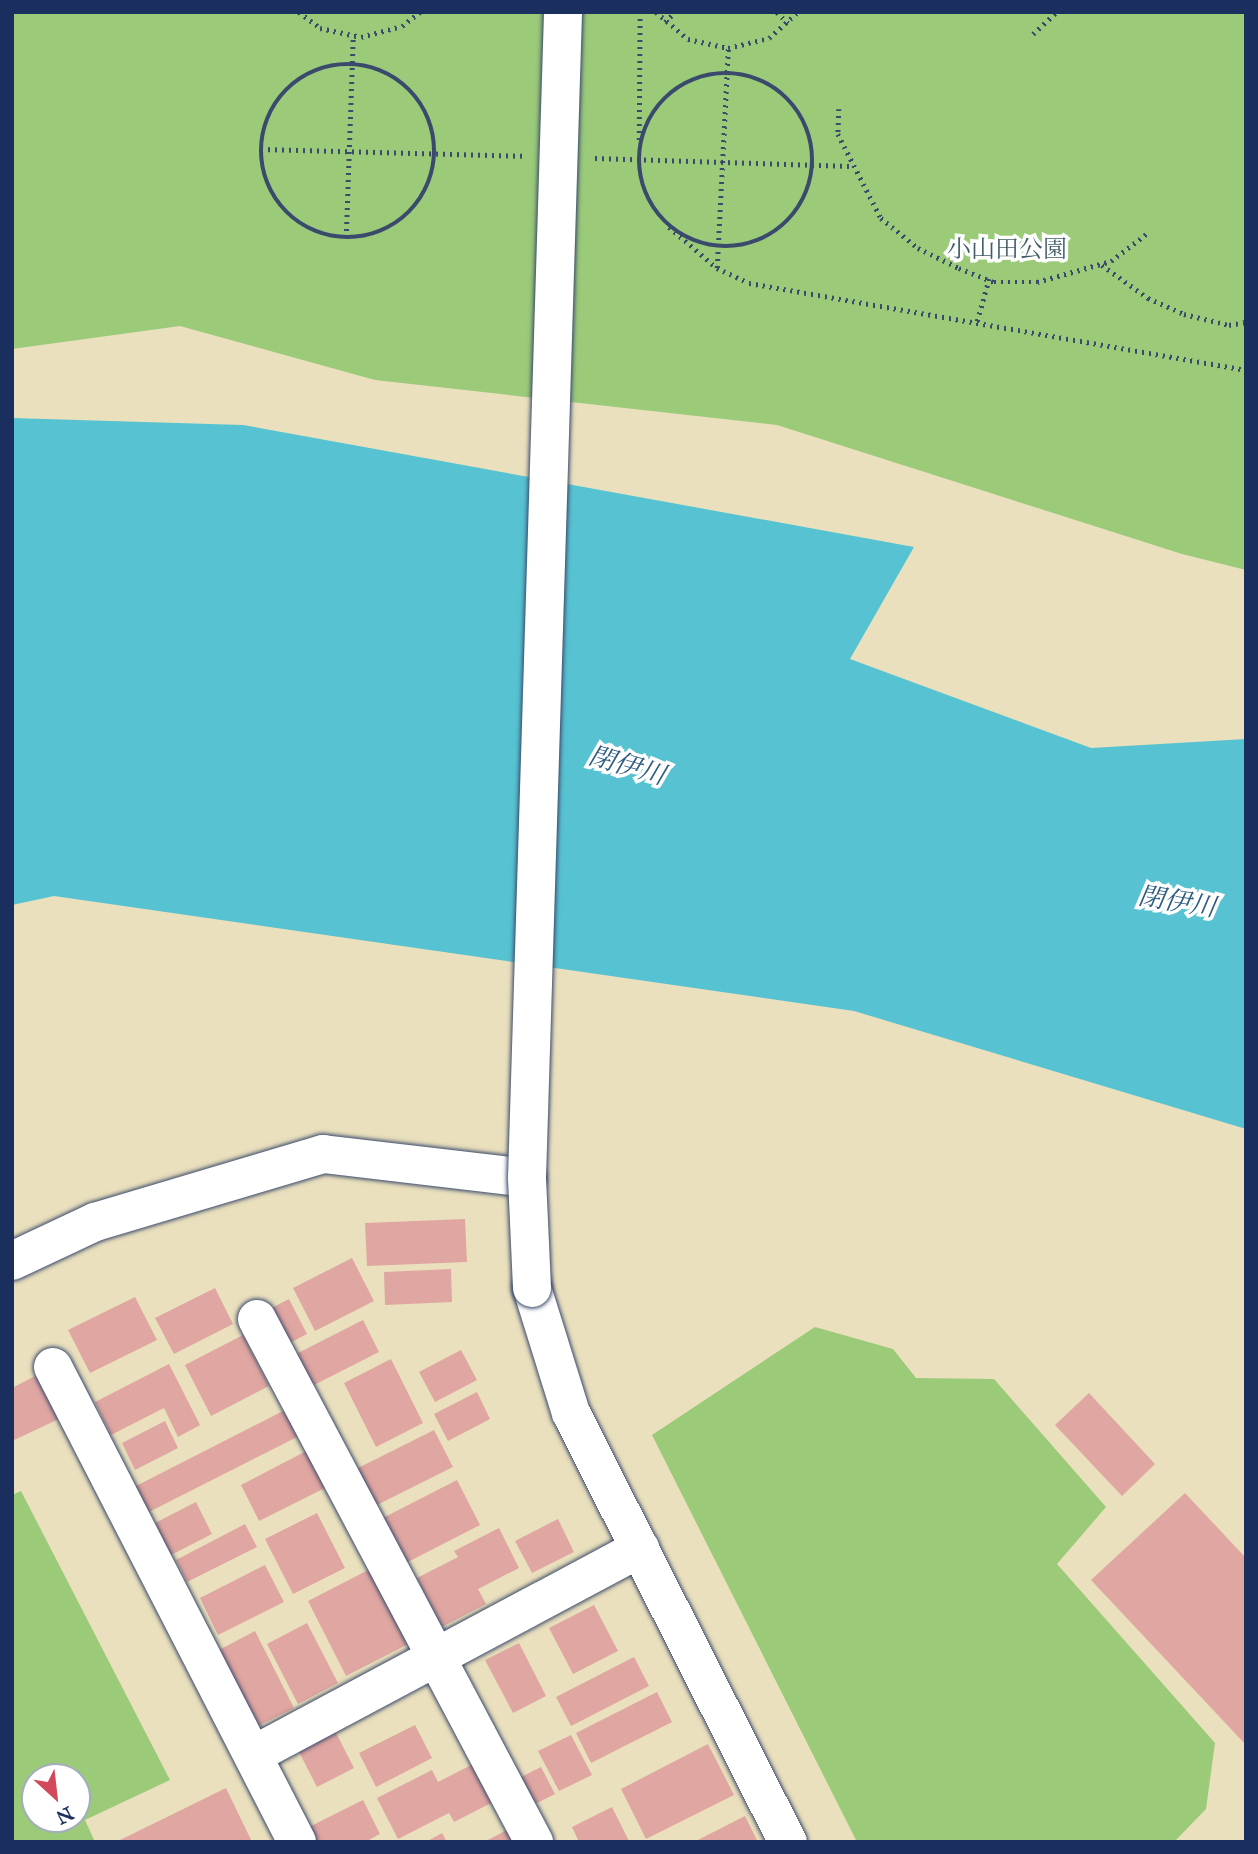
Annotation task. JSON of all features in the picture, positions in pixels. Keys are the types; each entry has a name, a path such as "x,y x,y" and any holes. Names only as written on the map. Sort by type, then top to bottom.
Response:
{"street":[{"path":"563,12 527,1178 532,1288 571,1413 788,1842"},
{"path":"12,1261 95,1222 323,1154 527,1178"},
{"path":"257,1319 534,1842"},
{"path":"53,1367 297,1842"},
{"path":"253,1755 639,1548"}],"path":[{"path":"299,12 320,28 353,36 382,34 418,13"},
{"path":"640,12 639,151 644,193 669,227 717,268 750,283 1246,370"},
{"path":"656,12 688,39 728,48 769,38 797,12"},
{"path":"665,22 675,12"},
{"path":"778,12 788,23"},
{"path":"1033,34 1057,12"},
{"path":"346,238 353,36"},
{"path":"717,268 728,48"},
{"path":"352,64 374,68 412,91 432,125 435,153 429,184 406,216 370,236 346,238 309,229 277,202 267,184 261,142 276,103 291,86 330,66 352,64"},
{"path":"639,151 644,130 668,95 687,82 727,73 752,77 789,100 809,135 812,174 807,193 784,226 748,245 718,247 686,238 669,227"},
{"path":"839,109 838,134 881,218 918,248 989,279 1037,282 1102,264 1134,248 1149,232"},
{"path":"1102,264 1148,298 1184,314 1229,324 1246,322"},
{"path":"977,321 989,279"}],"green space":[{"name":"小山田公園","path":"12,12 1246,12 1246,570 1182,554 777,425 375,380 180,326 12,349"},
{"path":"815,1327 893,1349 916,1378 994,1379 1106,1507 1057,1564 1215,1743 1206,1809 1174,1842 857,1842 652,1435"},
{"path":"21,1491 170,1780 91,1817 91,1763 21,1763 21,1833 91,1833 95,1842 12,1842 12,1495"}],"water":[{"name":"閉伊川","path":"12,418 243,425 914,547 850,659 1091,748 1246,739 1246,1129 854,1011 54,896 12,905"}],"building":[{"path":"465,1219 467,1262 367,1266 365,1223"},
{"path":"352,1258 374,1301 315,1331 293,1288"},
{"path":"451,1269 452,1302 385,1305 384,1272"},
{"path":"215,1288 233,1324 174,1354 155,1318"},
{"path":"135,1297 157,1340 90,1373 68,1330"},
{"path":"289,1299 307,1334 282,1347 264,1312"},
{"path":"363,1320 379,1352 310,1387 294,1355"},
{"path":"243,1335 269,1386 211,1416 185,1365"},
{"path":"461,1350 477,1380 435,1402 419,1372"},
{"path":"391,1359 423,1423 376,1447 344,1383"},
{"path":"169,1364 200,1425 178,1437 164,1408 111,1435 95,1402"},
{"path":"37,1375 61,1418 12,1441 12,1388"},
{"path":"477,1392 490,1419 448,1441 434,1414"},
{"path":"1089,1393 1155,1464 1122,1496 1055,1425"},
{"path":"289,1408 303,1434 147,1513 134,1487"},
{"path":"165,1421 178,1448 135,1470 122,1443"},
{"path":"434,1430 453,1467 371,1508 352,1471"},
{"path":"314,1447 333,1484 259,1521 241,1485"},
{"path":"457,1480 480,1525 402,1565 379,1520"},
{"path":"1185,1493 1246,1558 1246,1745 1091,1580"},
{"path":"196,1502 212,1534 171,1555 155,1523"},
{"path":"317,1513 345,1568 293,1594 265,1539"},
{"path":"558,1519 574,1552 532,1573 515,1541"},
{"path":"245,1524 257,1547 187,1582 176,1560"},
{"path":"499,1528 519,1568 478,1589 486,1604 442,1627 417,1578 458,1557 454,1551"},
{"path":"265,1565 284,1602 218,1635 200,1598"},
{"path":"378,1565 416,1640 346,1676 308,1601"},
{"path":"594,1605 618,1651 573,1674 549,1628"},
{"path":"307,1623 338,1683 298,1704 267,1644"},
{"path":"255,1631 294,1708 258,1726 219,1650"},
{"path":"519,1643 546,1696 513,1713 485,1660"},
{"path":"634,1657 649,1686 571,1726 556,1697"},
{"path":"657,1692 672,1722 591,1763 576,1733"},
{"path":"415,1725 432,1758 376,1787 359,1753"},
{"path":"335,1731 354,1768 317,1787 298,1750"},
{"path":"571,1735 592,1775 559,1791 538,1751"},
{"path":"708,1744 734,1795 646,1839 621,1789"},
{"path":"477,1762 497,1800 454,1822 449,1813 398,1839 377,1798 432,1770 438,1782"},
{"path":"541,1767 555,1794 529,1807 515,1780"},
{"path":"226,1788 252,1842 116,1842"},
{"path":"363,1800 380,1834 365,1842 311,1842 305,1829"},
{"path":"612,1807 629,1841 579,1842 572,1827"},
{"path":"745,1816 758,1842 694,1842"},
{"path":"511,1828 518,1842 484,1842"},
{"path":"442,1833 447,1842 426,1842"}]}
